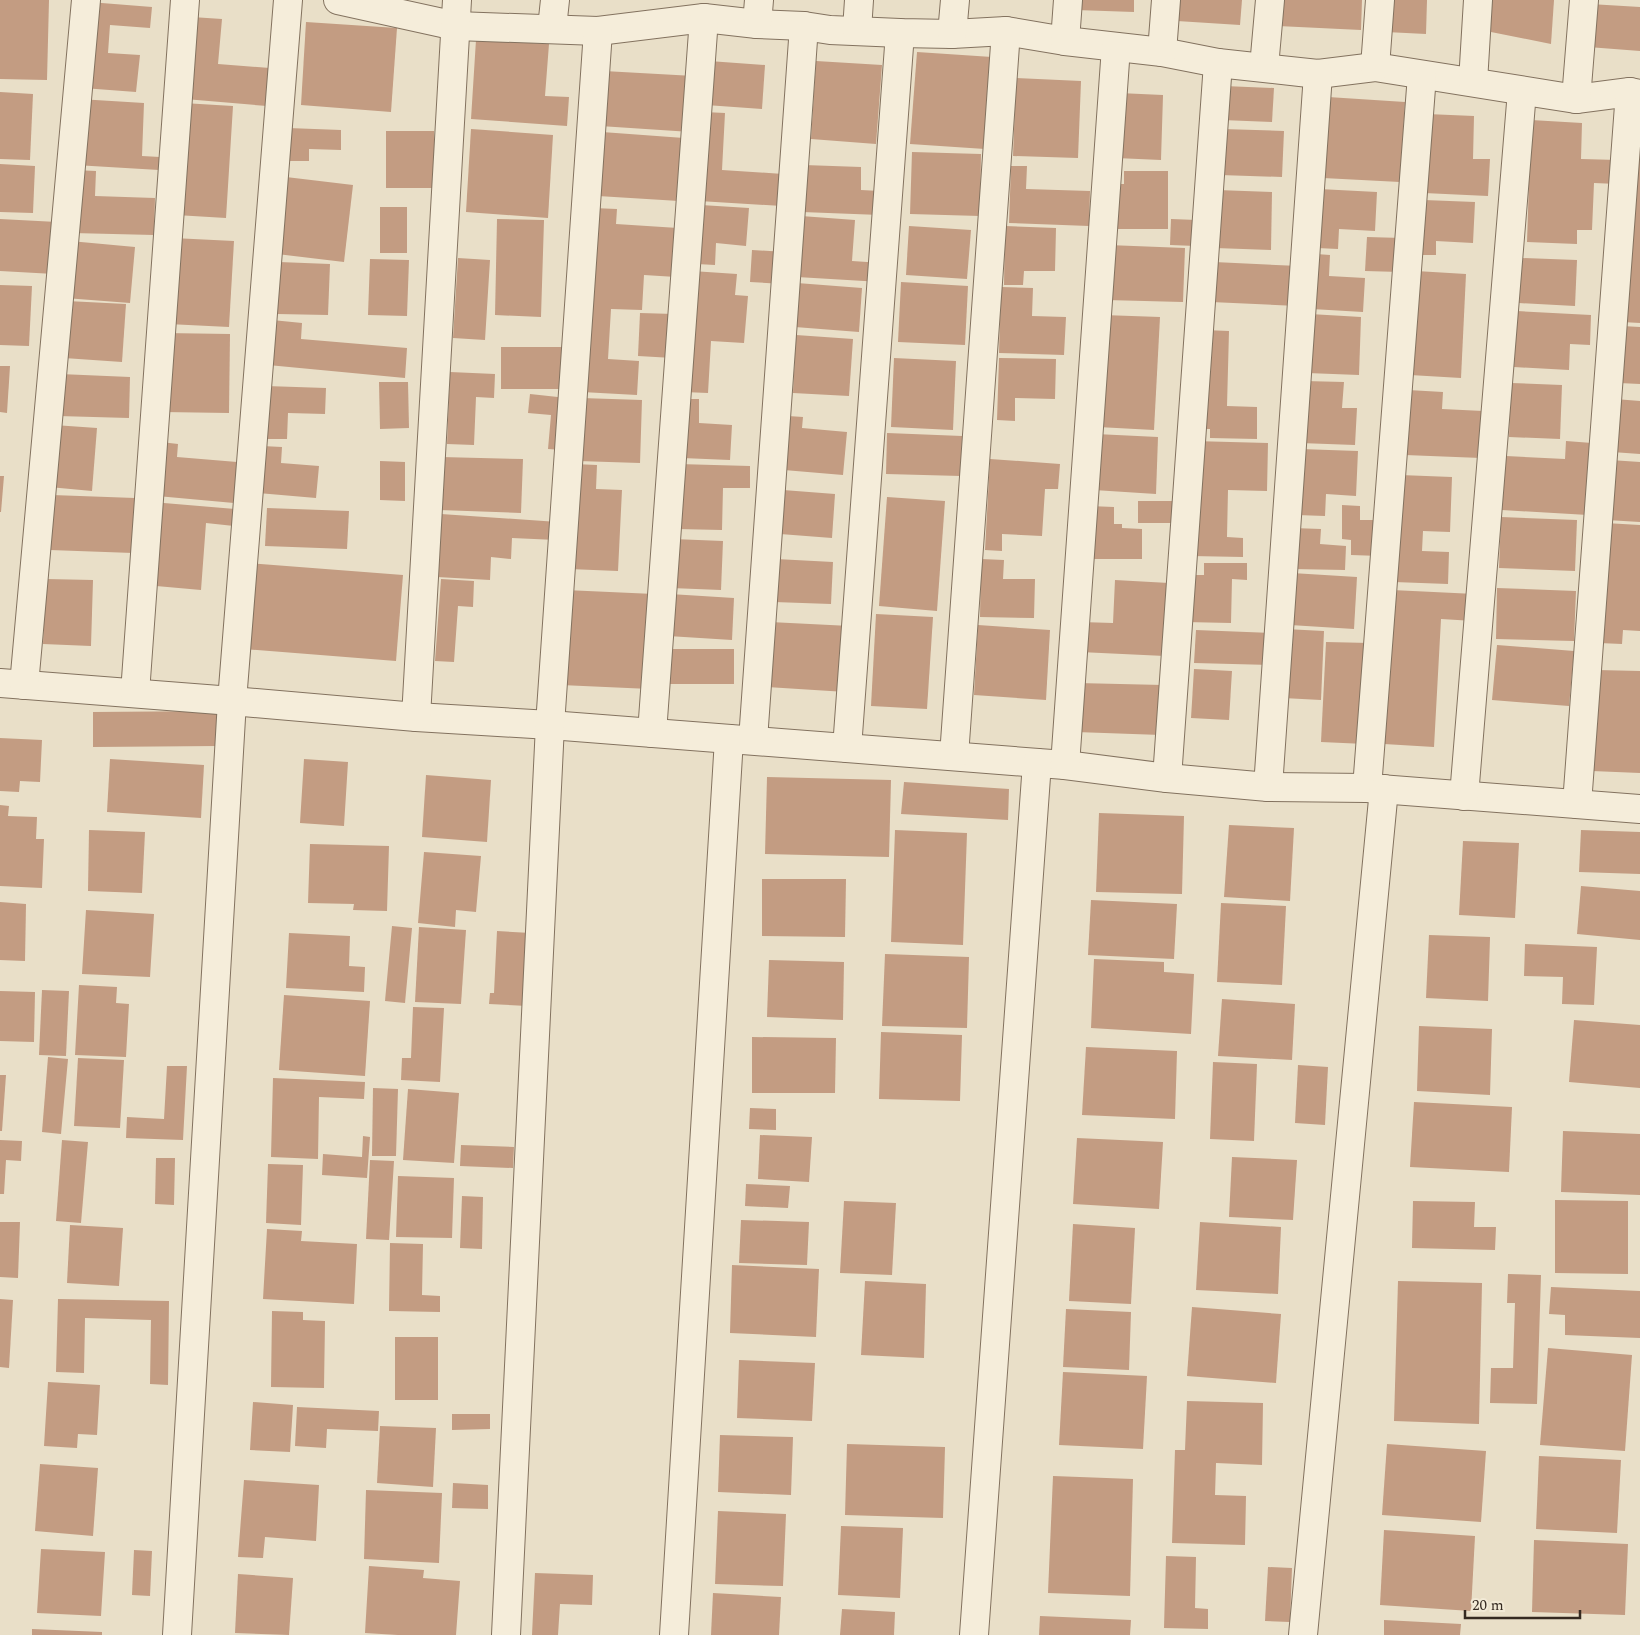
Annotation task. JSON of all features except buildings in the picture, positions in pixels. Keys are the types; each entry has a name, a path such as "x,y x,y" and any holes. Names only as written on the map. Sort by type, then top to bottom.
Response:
{"street":[{"path":"86,0 12,684 232,700 416,717 550,725 1037,762 1167,778 1268,787 1375,789 1640,809"},
{"path":"135,693 185,0"},
{"path":"177,1635 232,700 288,0"},
{"path":"338,0 457,13 552,28 598,31 758,12 804,26 830,30 952,34 1006,31 1065,41 1162,52 1218,63 1318,74 1375,67 1576,99 1635,93 1577,804"},
{"path":"552,28 555,0"},
{"path":"857,30 859,0"},
{"path":"952,34 955,0"},
{"path":"1065,41 1068,0"},
{"path":"1162,52 1166,0"},
{"path":"1264,67 1270,0"},
{"path":"1375,67 1380,0"},
{"path":"1473,82 1478,0"},
{"path":"1576,99 1584,0"},
{"path":"416,717 457,13"},
{"path":"652,733 704,18"},
{"path":"674,1635 741,740 804,26"},
{"path":"506,1635 550,725 598,31"},
{"path":"954,756 1006,31"},
{"path":"847,748 900,33"},
{"path":"1065,765 1116,47"},
{"path":"1167,778 1218,63"},
{"path":"1268,787 1318,74"},
{"path":"1304,1635 1375,789 1422,75"},
{"path":"1464,796 1522,91"},
{"path":"974,1635 1037,762"}]}
